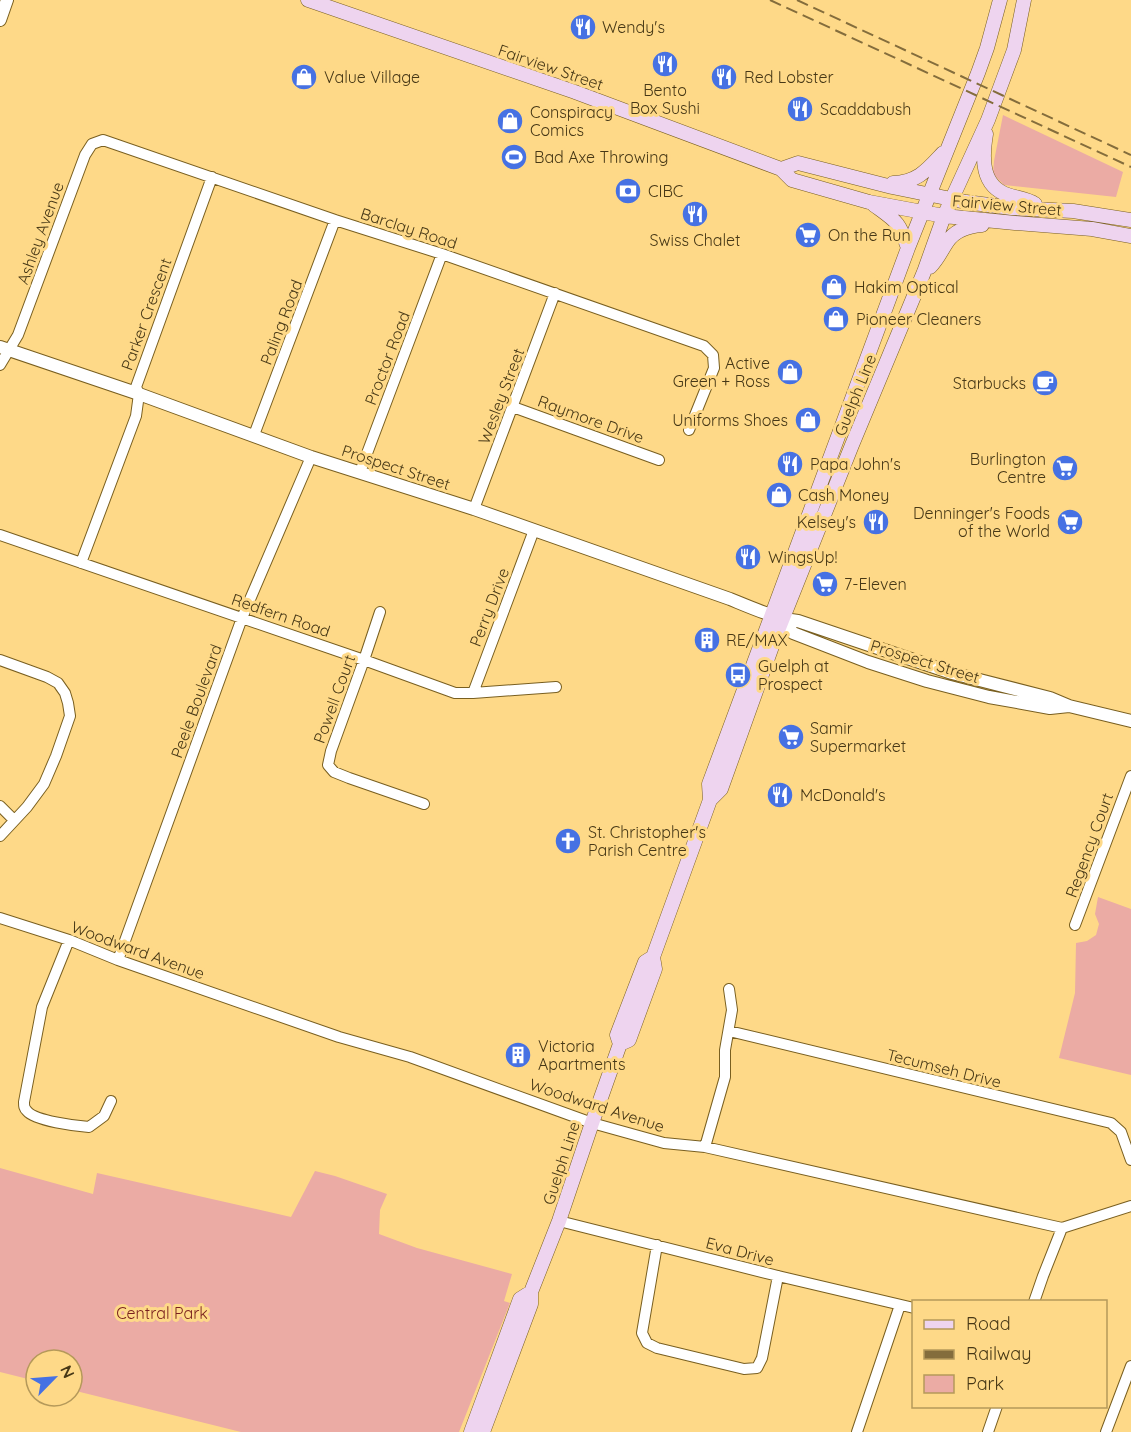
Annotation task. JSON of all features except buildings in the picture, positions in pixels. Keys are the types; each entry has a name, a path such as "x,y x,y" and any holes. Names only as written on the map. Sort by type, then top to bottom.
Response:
{"main road":[{"name":"Fairview Street","path":"308,0 575,92 781,169 792,180 870,202 944,216 1092,229 1131,236"},
{"name":"Guelph Line","path":"483,1432 531,1304 531,1292 559,1221 620,1044 617,1035 645,962 653,957 710,800 721,789 829,464 922,211 987,48 1000,0"},
{"name":"Guelph Line","path":"777,617 924,272 951,199 988,120 1014,50 1024,0"},
{"path":"988,120 983,153 984,166 990,181 1004,194 1030,200 1041,209"},
{"path":"880,184 908,182 920,176 947,149"},
{"name":"Fairview Street","path":"781,169 798,163 951,199 1002,207 1073,211 1131,220"},
{"path":"870,202 895,220 902,230 908,248"},
{"path":"924,272 937,261 955,232 994,221"},
{"name":"Guelph Line","path":"471,1432 520,1299 531,1292"}],"street":[{"path":"0,20 7,0"},
{"name":"Barclay Road","path":"92,144 103,140 335,220 442,254 704,346 713,355 714,368 689,430"},
{"name":"Ashley Avenue","path":"0,365 5,349 18,335 85,155 92,144"},
{"name":"Parker Crescent","path":"81,563 136,416 139,394 136,387 212,177"},
{"name":"Paling Road","path":"254,435 335,220"},
{"name":"Proctor Road","path":"360,472 442,254"},
{"name":"Wesley Street","path":"474,509 555,293"},
{"name":"Prospect Street","path":"5,349 311,456 474,509 729,599 777,617 793,633 868,662 927,681 989,696 1050,708 1069,706 1131,721"},
{"name":"Raymore Drive","path":"513,407 659,460"},
{"name":"Peele Boulevard","path":"118,960 242,618 311,456"},
{"name":"Perry Drive","path":"473,693 534,531"},
{"name":"Redfern Road","path":"0,535 455,693 556,687"},
{"name":"Powell Court","path":"380,612 328,765 334,772 424,804"},
{"path":"0,660 58,683 68,703 70,716 57,756 44,784 27,807 0,836"},
{"name":"Regency Court","path":"1076,924 1131,776"},
{"path":"0,806 14,820"},
{"name":"Woodward Avenue","path":"0,918 69,940 118,960 339,1037 423,1061 592,1123 664,1143 705,1147 1062,1228"},
{"path":"69,940 42,1007 24,1102 25,1109 29,1114 63,1124 89,1127 104,1116 111,1101"},
{"path":"705,1147 725,1077 725,1050 732,1010 729,989"},
{"name":"Tecumseh Drive","path":"729,1031 1111,1124 1121,1132 1131,1160"},
{"path":"1035,1300 1062,1228 1131,1206"},
{"name":"Eva Drive","path":"559,1221 912,1308"},
{"path":"657,1245 642,1333 647,1343 657,1348 744,1369 757,1368 762,1358 778,1276"},
{"path":"857,1432 900,1305"},
{"path":"1106,1432 1131,1366"},
{"path":"988,1432 998,1408"}],"green space":[{"path":"1003,115 1123,172 1116,197 1004,185 993,174"},
{"path":"1098,897 1131,909 1131,1075 1059,1058 1075,993 1076,943 1087,941 1096,935 1099,924 1095,914"},
{"name":"Central Park","path":"0,1168 93,1194 97,1173 291,1217 315,1171 387,1194 380,1210 379,1234 417,1248 512,1274 504,1301 510,1303 459,1432 241,1432 84,1393 84,1348 24,1348 24,1378 0,1372"}],"railway":[{"path":"770,0 1131,167"},
{"path":"797,0 1131,155"}],"place":[{"name":"Wendy's","path":"583,27"},
{"name":"Bento Box Sushi","path":"665,64"},
{"name":"Value Village","path":"304,77"},
{"name":"Red Lobster","path":"724,77"},
{"name":"Scaddabush","path":"800,109"},
{"name":"Conspiracy Comics","path":"510,121"},
{"name":"Bad Axe Throwing","path":"514,157"},
{"name":"CIBC","path":"628,191"},
{"name":"Swiss Chalet","path":"695,214"},
{"name":"On the Run","path":"808,235"},
{"name":"Hakim Optical","path":"834,287"},
{"name":"Pioneer Cleaners","path":"836,319"},
{"name":"Active Green + Ross","path":"790,372"},
{"name":"Starbucks","path":"1045,383"},
{"name":"Uniforms Shoes","path":"808,420"},
{"name":"Papa John's","path":"790,464"},
{"name":"Burlington Centre","path":"1065,468"},
{"name":"Cash Money","path":"779,495"},
{"name":"Kelsey's","path":"876,522"},
{"name":"Denninger's Foods of the World","path":"1070,522"},
{"name":"WingsUp!","path":"748,557"},
{"name":"7-Eleven","path":"825,584"},
{"name":"RE/MAX","path":"707,640"},
{"name":"Guelph at Prospect","path":"738,675"},
{"name":"Samir Supermarket","path":"791,737"},
{"name":"McDonald's","path":"780,795"},
{"name":"St. Christopher's Parish Centre","path":"568,841"},
{"name":"Victoria Apartments","path":"518,1055"}]}
